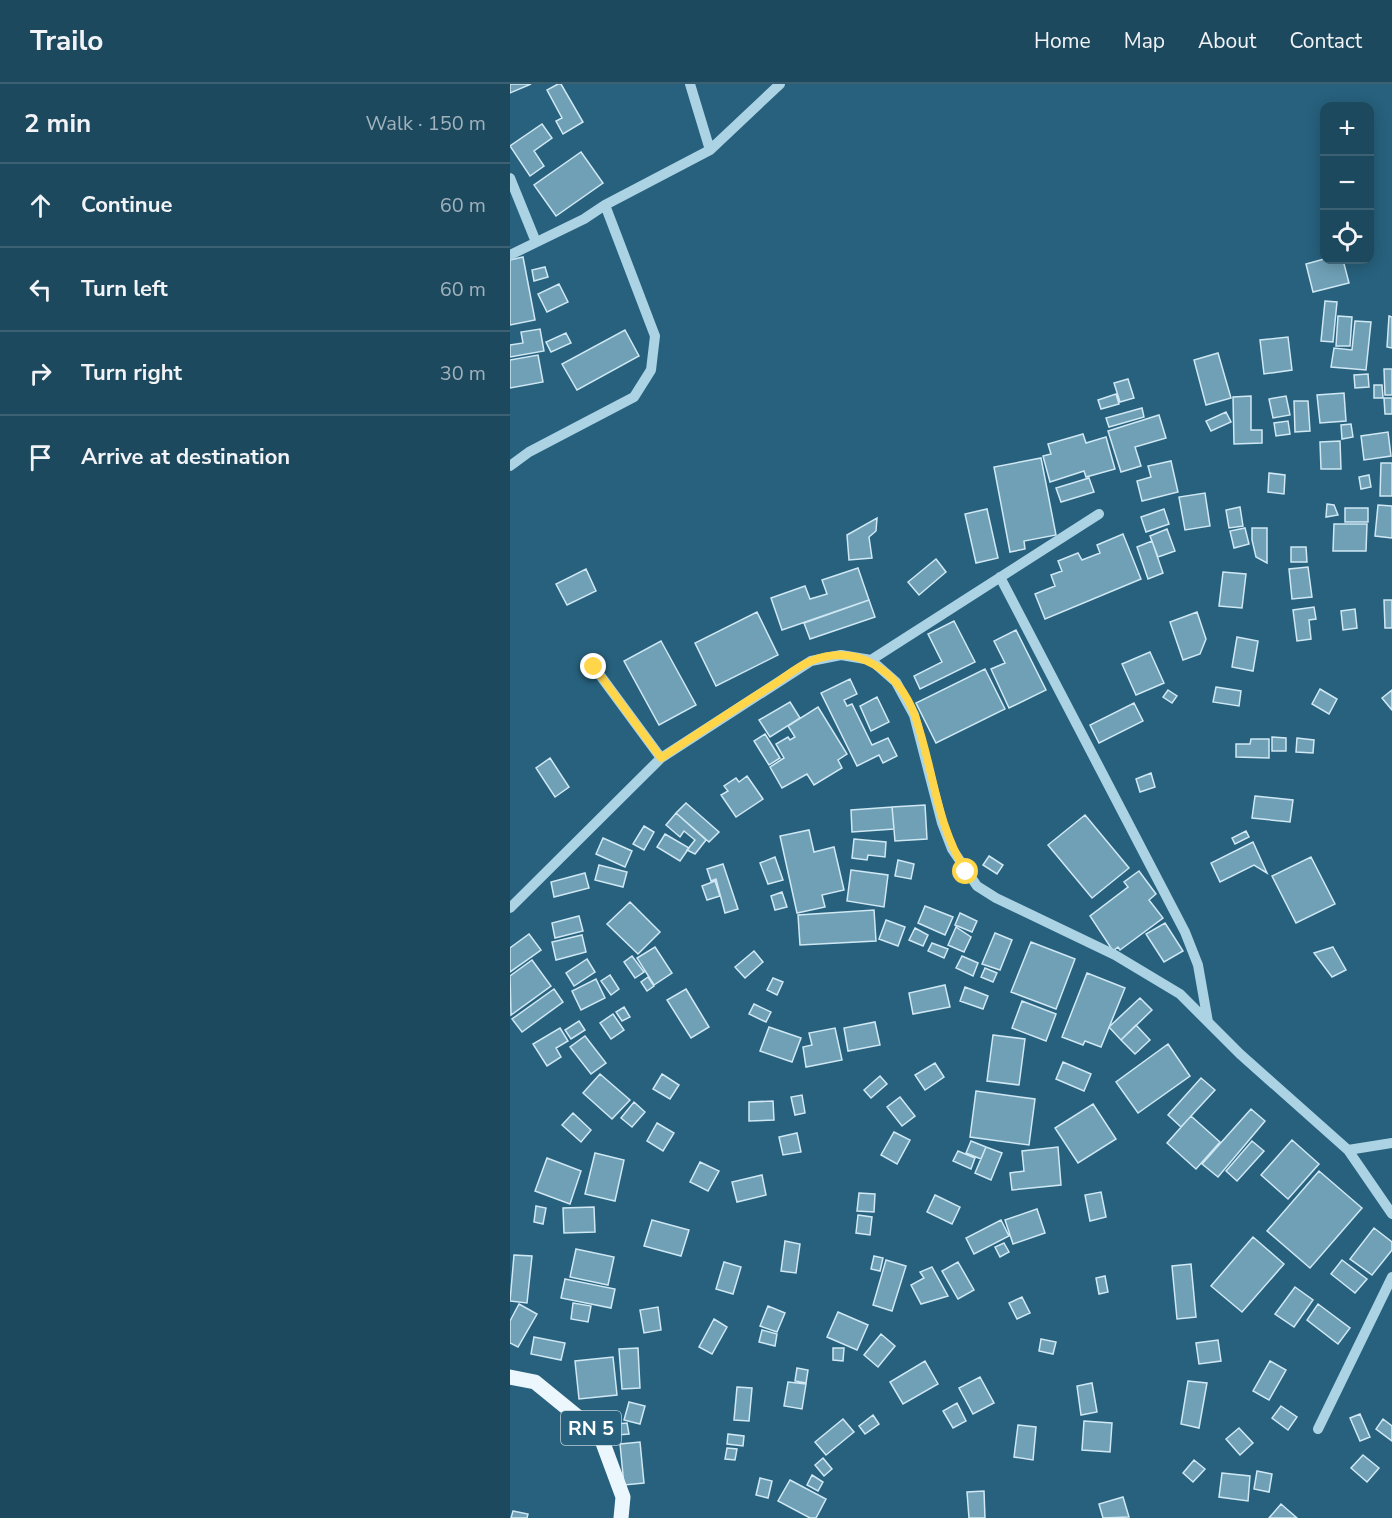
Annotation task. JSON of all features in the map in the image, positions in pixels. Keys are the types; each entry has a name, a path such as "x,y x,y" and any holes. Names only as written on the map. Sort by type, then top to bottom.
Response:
{"main road":[{"name":"RN 5","path":"510,1377 535,1382 600,1436 623,1497 621,1518"}],"street":[{"path":"690,84 710,150"},
{"path":"510,255 584,219 605,205 710,150 780,84"},
{"path":"510,178 536,242"},
{"path":"510,466 529,452 634,397 651,370 655,336 605,205"},
{"path":"871,660 1099,514"},
{"path":"1000,577 1185,932 1198,965 1208,1022"},
{"path":"510,908 661,758 811,661 841,655 871,660 896,682 914,715 942,823 952,849 977,886 996,898 1115,955 1180,994 1348,1150 1392,1214"},
{"path":"594,667 661,758"},
{"path":"1348,1150 1392,1143"},
{"path":"1318,1429 1392,1277"}],"building":[{"path":"510,84 531,84 510,93"},
{"path":"561,84 583,122 563,134 556,121 562,118 547,90"},
{"path":"542,124 552,138 534,151 544,166 530,176 510,146"},
{"path":"581,152 603,183 556,216 534,185"},
{"path":"523,257 535,320 510,325 510,260"},
{"path":"1320,260 1320,264 1344,264 1349,283 1313,292 1306,264"},
{"path":"545,267 548,277 534,281 532,270"},
{"path":"559,284 568,302 547,312 538,294"},
{"path":"1325,301 1337,302 1333,342 1321,341"},
{"path":"1338,316 1352,317 1350,346 1336,346"},
{"path":"1389,316 1392,317 1392,348 1387,347"},
{"path":"1355,321 1371,322 1366,370 1331,367 1334,348 1352,350"},
{"path":"540,329 544,351 510,357 510,345 523,343 521,332"},
{"path":"625,330 639,356 577,390 562,364"},
{"path":"566,333 571,343 551,352 546,342"},
{"path":"1288,337 1292,370 1264,374 1260,340"},
{"path":"1218,353 1231,398 1206,405 1194,360"},
{"path":"538,355 543,382 510,388 510,360"},
{"path":"1384,369 1392,369 1392,395 1385,395"},
{"path":"1368,374 1369,387 1355,388 1354,375"},
{"path":"1128,379 1134,398 1120,402 1114,383"},
{"path":"1374,385 1382,385 1383,398 1374,398"},
{"path":"1344,393 1346,421 1320,423 1317,395"},
{"path":"1116,394 1119,404 1101,409 1098,400"},
{"path":"1251,396 1251,430 1262,430 1262,443 1234,444 1233,397"},
{"path":"1286,396 1290,415 1273,418 1269,399"},
{"path":"1384,398 1392,398 1392,414 1385,414"},
{"path":"1294,401 1308,401 1310,431 1295,432"},
{"path":"1142,408 1144,417 1109,427 1106,418"},
{"path":"1226,412 1231,422 1211,431 1206,421"},
{"path":"1159,415 1166,438 1135,447 1141,466 1121,472 1108,431"},
{"path":"1288,421 1290,434 1276,436 1274,423"},
{"path":"1351,424 1353,437 1342,439 1341,425"},
{"path":"1388,432 1391,456 1364,460 1361,436"},
{"path":"1083,434 1086,443 1106,437 1115,469 1086,477 1084,471 1050,482 1043,456 1051,454 1048,444"},
{"path":"1340,441 1341,469 1321,469 1320,442"},
{"path":"1041,458 1056,535 1024,541 1025,549 1010,552 994,467"},
{"path":"1171,461 1178,492 1142,501 1137,481 1151,477 1148,466"},
{"path":"1381,463 1392,463 1392,496 1380,496"},
{"path":"1269,473 1285,475 1284,494 1268,492"},
{"path":"1369,475 1371,487 1361,489 1359,477"},
{"path":"1089,478 1094,492 1061,502 1056,488"},
{"path":"1205,493 1210,526 1185,530 1179,497"},
{"path":"1327,504 1334,505 1338,515 1326,517"},
{"path":"1378,505 1392,506 1392,538 1375,536"},
{"path":"1240,507 1243,526 1229,528 1226,510"},
{"path":"1345,508 1368,508 1368,522 1345,522"},
{"path":"987,509 998,558 976,563 965,514"},
{"path":"1164,509 1169,524 1146,532 1141,517"},
{"path":"877,518 876,531 869,537 872,558 849,560 847,535"},
{"path":"1334,524 1367,524 1366,551 1333,551"},
{"path":"1245,528 1249,544 1234,548 1230,531"},
{"path":"1252,528 1267,528 1267,563 1256,557"},
{"path":"1167,529 1175,551 1158,557 1150,536"},
{"path":"1123,534 1141,579 1045,619 1035,594 1055,586 1051,575 1062,571 1058,561 1078,553 1082,560 1100,553 1097,545"},
{"path":"1152,541 1163,573 1148,579 1137,547"},
{"path":"1291,547 1306,547 1307,562 1291,562"},
{"path":"936,559 946,572 919,595 908,582"},
{"path":"1308,567 1312,597 1292,599 1289,569"},
{"path":"858,568 869,600 782,630 771,598 805,586 810,599 827,594 822,580"},
{"path":"586,569 596,591 567,605 556,584"},
{"path":"1223,572 1246,574 1242,608 1219,606"},
{"path":"869,600 875,617 810,639 804,623"},
{"path":"1384,600 1392,600 1392,628 1385,628"},
{"path":"1314,607 1316,619 1309,620 1311,639 1297,641 1293,610"},
{"path":"1355,609 1357,628 1343,630 1341,611"},
{"path":"757,612 778,655 716,686 695,643"},
{"path":"1197,612 1206,639 1200,654 1183,660 1170,622"},
{"path":"954,621 975,662 920,689 914,676 942,662 928,634"},
{"path":"1016,630 1046,690 1009,708 991,669 1005,663 994,641"},
{"path":"1237,637 1258,641 1253,671 1232,667"},
{"path":"661,641 696,705 659,725 624,661"},
{"path":"1150,652 1164,683 1136,695 1122,664"},
{"path":"985,669 1005,709 936,743 916,703"},
{"path":"850,679 857,694 844,700 847,706 852,704 872,745 888,738 897,756 883,763 879,755 857,766 821,693"},
{"path":"1216,687 1241,691 1239,706 1213,702"},
{"path":"1320,689 1337,699 1329,714 1312,704"},
{"path":"1168,690 1177,696 1172,703 1163,697"},
{"path":"1392,690 1392,710 1382,698"},
{"path":"877,697 889,722 871,731 860,706"},
{"path":"790,702 800,718 770,737 759,720"},
{"path":"1134,703 1143,721 1099,743 1090,725"},
{"path":"818,707 847,754 838,760 842,768 814,785 807,774 782,788 770,767 784,758 776,744 788,737 790,740 795,737 788,726"},
{"path":"765,734 780,758 769,765 754,741"},
{"path":"1272,737 1286,738 1286,751 1272,751"},
{"path":"1297,738 1314,740 1313,753 1296,752"},
{"path":"1251,739 1269,739 1269,758 1236,757 1236,744 1250,744"},
{"path":"550,758 569,787 555,797 536,768"},
{"path":"1151,773 1155,787 1140,792 1136,779"},
{"path":"747,776 763,799 736,817 721,795 728,791 724,786 736,778 739,782"},
{"path":"1255,796 1293,800 1290,822 1252,818"},
{"path":"686,803 719,832 709,842 676,813"},
{"path":"925,805 927,839 895,841 892,807"},
{"path":"892,807 894,829 852,832 851,810"},
{"path":"676,813 706,840 695,854 687,850 695,840 684,831 680,837 666,825"},
{"path":"1085,815 1129,868 1092,898 1048,845"},
{"path":"644,826 654,832 644,850 633,844"},
{"path":"809,830 814,852 834,847 844,890 822,895 825,907 797,913 780,836"},
{"path":"1246,831 1249,837 1235,844 1232,838"},
{"path":"665,834 689,848 680,861 657,847"},
{"path":"603,838 632,851 625,867 596,854"},
{"path":"854,839 886,842 885,857 868,855 867,860 852,858"},
{"path":"1253,842 1267,873 1254,865 1220,882 1211,863"},
{"path":"989,856 1003,865 997,874 983,865"},
{"path":"775,857 783,880 768,884 760,863"},
{"path":"1311,857 1335,904 1296,923 1272,876"},
{"path":"898,860 914,864 911,879 895,876"},
{"path":"723,864 738,909 725,913 716,879 711,881 707,869"},
{"path":"599,865 627,872 623,887 595,880"},
{"path":"851,870 888,875 884,907 847,901"},
{"path":"1139,871 1156,894 1149,900 1163,918 1120,950 1118,947 1113,951 1090,916 1128,887 1124,882"},
{"path":"585,873 589,888 554,897 551,882"},
{"path":"715,881 720,896 707,900 702,886"},
{"path":"782,892 787,907 775,910 771,896"},
{"path":"630,902 660,932 638,954 607,924"},
{"path":"925,906 953,917 945,935 918,923"},
{"path":"874,910 876,941 800,945 798,915"},
{"path":"960,913 977,921 972,932 955,925"},
{"path":"579,916 583,931 555,938 552,923"},
{"path":"886,920 905,927 898,946 879,939"},
{"path":"1165,923 1183,951 1164,962 1146,934"},
{"path":"956,927 971,937 964,952 948,945"},
{"path":"915,928 928,935 923,946 909,940"},
{"path":"995,933 1012,940 1000,970 982,964"},
{"path":"529,934 541,950 510,972 510,948"},
{"path":"582,935 586,952 556,960 552,942"},
{"path":"1031,942 1075,959 1056,1009 1011,992"},
{"path":"932,943 948,949 944,958 928,951"},
{"path":"655,947 672,973 654,985 637,958"},
{"path":"1333,947 1346,970 1332,977 1314,953"},
{"path":"754,951 763,962 745,978 735,967"},
{"path":"632,956 644,972 635,978 624,962"},
{"path":"962,956 978,963 973,976 956,968"},
{"path":"587,959 595,972 574,986 566,973"},
{"path":"532,960 551,986 511,1015 510,976"},
{"path":"985,968 997,973 993,982 981,977"},
{"path":"1087,973 1125,988 1101,1047 1085,1041 1083,1045 1062,1037"},
{"path":"610,975 619,989 611,995 601,981"},
{"path":"648,977 654,986 647,991 641,982"},
{"path":"773,978 783,982 777,995 767,990"},
{"path":"596,979 605,998 581,1010 572,991"},
{"path":"945,985 950,1007 913,1014 909,993"},
{"path":"965,987 988,996 983,1009 960,1001"},
{"path":"554,989 563,1002 522,1032 512,1019"},
{"path":"686,989 709,1027 691,1038 667,1000"},
{"path":"1140,998 1152,1010 1121,1040 1109,1027"},
{"path":"1022,1001 1056,1014 1046,1041 1012,1028"},
{"path":"754,1004 771,1012 766,1022 749,1014"},
{"path":"624,1007 630,1017 622,1021 616,1012"},
{"path":"613,1014 624,1030 611,1039 600,1023"},
{"path":"579,1021 585,1030 571,1039 565,1030"},
{"path":"875,1022 880,1045 848,1051 844,1028"},
{"path":"1136,1025 1150,1040 1135,1054 1121,1040"},
{"path":"769,1027 801,1038 792,1062 760,1051"},
{"path":"560,1028 568,1041 556,1048 561,1057 547,1066 533,1044"},
{"path":"835,1028 842,1060 806,1067 803,1047 812,1045 809,1033"},
{"path":"993,1035 1025,1039 1019,1085 987,1081"},
{"path":"585,1036 606,1063 591,1074 570,1047"},
{"path":"1168,1044 1190,1076 1138,1113 1116,1082"},
{"path":"1063,1062 1091,1074 1084,1091 1056,1079"},
{"path":"935,1063 944,1077 925,1090 915,1075"},
{"path":"600,1074 630,1100 612,1119 583,1093"},
{"path":"662,1074 679,1085 670,1099 653,1089"},
{"path":"880,1076 887,1084 871,1098 864,1090"},
{"path":"1201,1078 1215,1090 1181,1127 1168,1115"},
{"path":"976,1091 1035,1099 1029,1145 970,1137"},
{"path":"802,1095 805,1113 795,1115 791,1097"},
{"path":"900,1097 915,1116 902,1126 887,1107"},
{"path":"773,1101 774,1120 749,1121 749,1102"},
{"path":"634,1102 645,1112 632,1127 621,1118"},
{"path":"1093,1104 1116,1139 1078,1163 1055,1128"},
{"path":"1251,1109 1265,1121 1218,1177 1202,1164"},
{"path":"573,1113 591,1130 581,1142 562,1125"},
{"path":"1191,1116 1220,1142 1196,1169 1167,1143"},
{"path":"657,1123 674,1133 663,1151 647,1141"},
{"path":"894,1132 910,1140 897,1164 881,1155"},
{"path":"797,1133 801,1152 783,1155 779,1137"},
{"path":"1292,1140 1319,1164 1288,1199 1261,1175"},
{"path":"971,1141 986,1147 981,1159 966,1153"},
{"path":"1252,1141 1264,1151 1237,1181 1226,1171"},
{"path":"986,1147 1002,1153 991,1180 975,1173"},
{"path":"1058,1147 1061,1185 1012,1190 1010,1173 1024,1171 1022,1151"},
{"path":"958,1151 975,1158 971,1169 953,1161"},
{"path":"595,1153 624,1160 615,1201 585,1194"},
{"path":"547,1158 581,1171 570,1204 535,1191"},
{"path":"700,1162 719,1171 708,1191 690,1182"},
{"path":"1319,1171 1362,1208 1310,1268 1267,1231"},
{"path":"762,1175 766,1195 737,1202 732,1182"},
{"path":"1101,1192 1106,1217 1090,1221 1085,1195"},
{"path":"859,1193 875,1194 874,1212 857,1211"},
{"path":"935,1195 960,1207 952,1224 927,1212"},
{"path":"536,1206 546,1208 543,1224 534,1222"},
{"path":"594,1207 595,1232 564,1233 563,1208"},
{"path":"1037,1209 1045,1233 1013,1244 1005,1220"},
{"path":"858,1215 872,1217 870,1235 856,1233"},
{"path":"652,1220 689,1230 681,1256 644,1246"},
{"path":"1001,1220 1009,1236 974,1254 966,1238"},
{"path":"1374,1228 1392,1242 1392,1250 1372,1275 1350,1259"},
{"path":"1253,1237 1284,1264 1242,1312 1211,1286"},
{"path":"785,1241 800,1244 796,1273 781,1271"},
{"path":"1004,1243 1009,1252 1000,1257 995,1247"},
{"path":"576,1249 614,1257 608,1285 570,1277"},
{"path":"514,1255 532,1256 527,1303 510,1301"},
{"path":"874,1256 883,1258 880,1271 871,1269"},
{"path":"886,1260 906,1266 892,1311 873,1305"},
{"path":"1342,1260 1367,1279 1355,1293 1331,1274"},
{"path":"724,1262 741,1267 733,1294 716,1289"},
{"path":"958,1262 974,1290 958,1299 942,1271"},
{"path":"1191,1264 1196,1317 1177,1319 1172,1266"},
{"path":"932,1267 948,1296 921,1304 911,1285 924,1278 920,1272"},
{"path":"1105,1276 1108,1292 1099,1294 1096,1278"},
{"path":"565,1279 615,1289 611,1308 561,1298"},
{"path":"1295,1287 1313,1300 1294,1327 1275,1314"},
{"path":"1022,1297 1030,1313 1017,1319 1009,1303"},
{"path":"573,1303 591,1306 588,1322 571,1319"},
{"path":"519,1304 537,1314 518,1347 510,1343 510,1321"},
{"path":"1318,1304 1350,1328 1338,1344 1307,1320"},
{"path":"768,1306 785,1313 777,1332 760,1326"},
{"path":"658,1307 661,1330 644,1333 640,1310"},
{"path":"838,1312 868,1325 857,1350 827,1337"},
{"path":"714,1319 727,1327 712,1354 699,1347"},
{"path":"762,1330 777,1334 775,1346 759,1342"},
{"path":"881,1334 895,1346 878,1367 864,1355"},
{"path":"534,1337 565,1343 561,1360 531,1354"},
{"path":"1041,1339 1056,1342 1053,1354 1039,1351"},
{"path":"1218,1340 1221,1361 1199,1364 1196,1343"},
{"path":"638,1348 640,1388 622,1389 619,1349"},
{"path":"833,1348 844,1348 843,1361 833,1360"},
{"path":"613,1357 617,1395 579,1399 575,1361"},
{"path":"925,1361 938,1384 903,1404 890,1382"},
{"path":"1270,1361 1286,1370 1269,1400 1253,1391"},
{"path":"797,1368 808,1370 806,1383 795,1381"},
{"path":"980,1377 994,1403 973,1414 959,1388"},
{"path":"1188,1381 1207,1383 1199,1428 1181,1424"},
{"path":"788,1382 806,1384 802,1409 784,1406"},
{"path":"1092,1383 1097,1412 1081,1415 1077,1386"},
{"path":"737,1387 752,1388 749,1421 734,1420"},
{"path":"629,1402 645,1406 640,1424 624,1420"},
{"path":"957,1403 966,1421 953,1428 943,1411"},
{"path":"1281,1406 1297,1417 1288,1430 1272,1418"},
{"path":"1360,1414 1370,1437 1360,1441 1350,1418"},
{"path":"873,1415 879,1424 865,1434 859,1426"},
{"path":"843,1419 854,1432 826,1455 815,1442"},
{"path":"1383,1419 1392,1426 1392,1441 1376,1429"},
{"path":"1084,1421 1112,1423 1110,1452 1082,1450"},
{"path":"606,1422 608,1439 584,1442 582,1425"},
{"path":"627,1423 629,1434 617,1435 616,1424"},
{"path":"1018,1425 1036,1427 1033,1460 1014,1457"},
{"path":"1239,1428 1253,1443 1240,1455 1226,1439"},
{"path":"728,1434 744,1436 743,1446 727,1444"},
{"path":"640,1442 644,1483 624,1485 620,1444"},
{"path":"727,1448 737,1449 735,1460 725,1459"},
{"path":"1363,1455 1379,1468 1367,1482 1351,1468"},
{"path":"823,1458 832,1469 824,1476 815,1465"},
{"path":"1194,1460 1205,1469 1193,1482 1183,1473"},
{"path":"1257,1471 1272,1474 1269,1492 1254,1489"},
{"path":"1222,1473 1250,1476 1248,1501 1219,1497"},
{"path":"812,1475 823,1482 818,1491 807,1485"},
{"path":"760,1478 772,1481 768,1498 756,1495"},
{"path":"790,1480 826,1499 816,1518 810,1518 778,1501"},
{"path":"984,1491 985,1518 969,1518 967,1492"},
{"path":"1123,1497 1129,1517 1103,1518 1099,1504"},
{"path":"1281,1504 1297,1518 1269,1518"},
{"path":"513,1511 528,1514 527,1518 511,1518"}],"route":[{"path":"594,667 661,758 811,661 841,655 871,660 896,682 914,715 942,823 952,849 966,872"}]}
